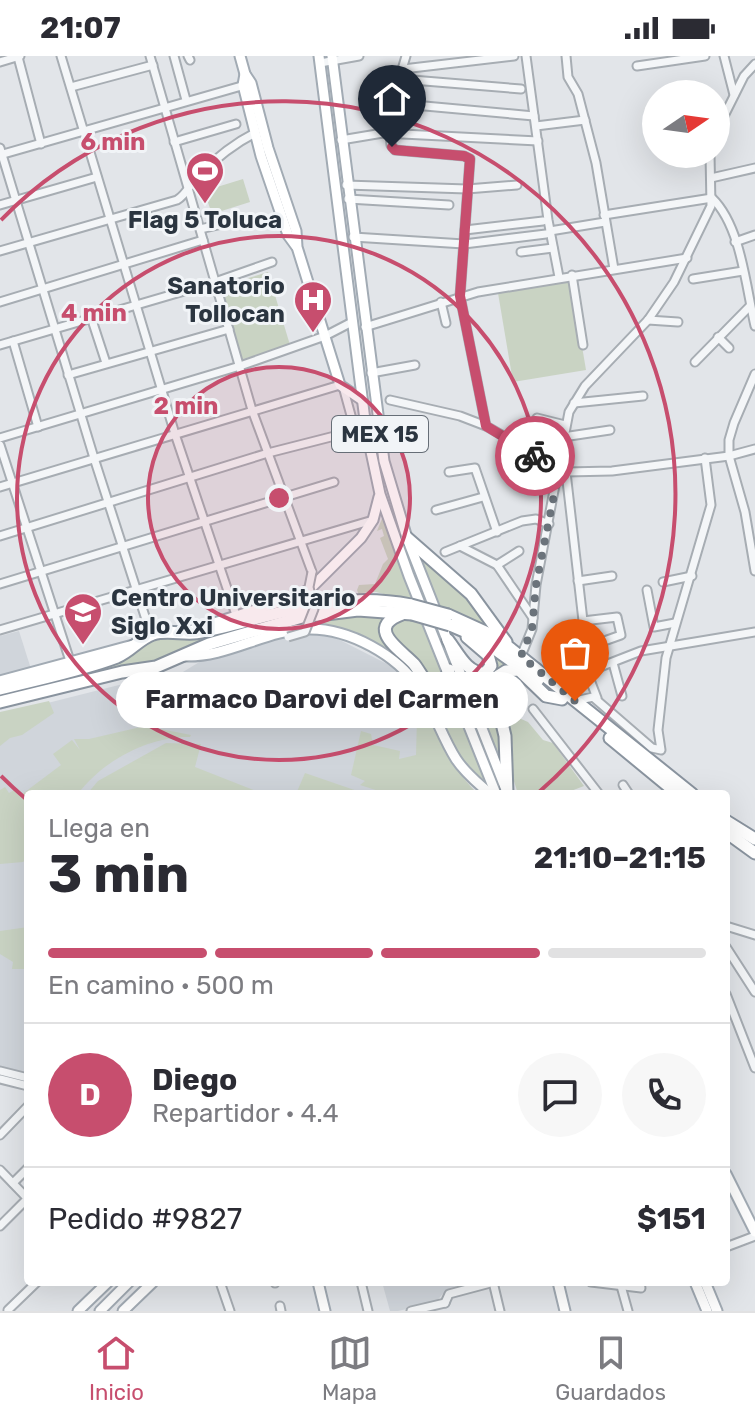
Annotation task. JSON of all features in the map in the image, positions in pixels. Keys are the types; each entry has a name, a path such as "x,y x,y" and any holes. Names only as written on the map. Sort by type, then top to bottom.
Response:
{"highway":[{"path":"407,538 471,594 516,652"},
{"path":"0,689 115,658 151,635 163,632 202,632 293,603 373,600 492,635 687,790"},
{"path":"0,704 156,667 209,644 302,617 358,610 409,611"},
{"path":"409,611 388,623 386,632 390,642 411,661 433,690 443,686 449,670"},
{"path":"448,640 472,671 480,674 491,666 490,658 452,623"},
{"path":"452,623 478,637 538,684 549,698 562,699 673,790"},
{"path":"508,790 505,736 494,693 495,682 503,672 515,670 538,684"},
{"path":"730,823 755,839"},
{"path":"730,835 755,853"}],"main road":[{"path":"240,56 255,133 288,235 297,247"},
{"name":"MEX 15","path":"332,58 384,461 407,538 506,790"},
{"name":"MEX 15","path":"319,59 362,400 380,494 409,576 449,670 492,790"},
{"path":"246,81 296,231 297,247 342,387 362,400"},
{"path":"182,634 236,615 293,603 317,584 361,538 373,520 380,494"},
{"path":"184,656 209,655 255,640 307,629 330,631 357,640 393,660 416,684 457,761 489,790"},
{"path":"0,681 133,645"},
{"path":"730,1182 755,1231"},
{"path":"78,1311 104,1286"},
{"path":"100,1311 125,1286"},
{"path":"123,1311 149,1286"},
{"path":"319,1286 325,1311"},
{"path":"559,1286 565,1311"},
{"path":"697,1286 708,1310"}],"street":[{"path":"0,62 19,56 41,144"},
{"path":"61,56 175,434 236,615"},
{"path":"174,56 186,100"},
{"path":"319,59 359,56"},
{"path":"406,56 392,103 387,133 391,145 395,150 470,159 460,296 486,426"},
{"path":"403,69 514,56"},
{"path":"526,56 548,232 559,277"},
{"path":"566,56 568,77 578,94 596,163 614,269"},
{"path":"637,66 660,59 705,56"},
{"path":"724,56 734,95"},
{"path":"71,87 152,60 252,410 298,542 312,572 309,587 314,609 305,632 288,637"},
{"path":"730,103 755,64"},
{"path":"729,73 739,70 747,73"},
{"path":"400,79 521,89"},
{"path":"151,635 1,153 84,132 246,81"},
{"path":"392,103 534,116"},
{"path":"536,126 585,120"},
{"path":"174,142 236,124"},
{"path":"0,251 177,200 231,146 255,133"},
{"path":"341,140 387,133 538,141"},
{"path":"598,700 587,672 562,471 565,425 574,403 600,369 648,320 687,258 709,210 712,198 711,168"},
{"path":"711,178 755,168"},
{"path":"0,205 97,177"},
{"path":"346,185 467,189 517,185"},
{"path":"353,237 464,244 548,232 712,198"},
{"path":"712,198 724,211 735,242 755,326"},
{"path":"348,199 449,205"},
{"path":"200,229 249,218"},
{"path":"465,230 543,221"},
{"path":"735,242 755,235"},
{"path":"0,302 203,240"},
{"path":"521,252 553,248"},
{"path":"365,327 460,296 687,258"},
{"path":"0,345 215,282 272,262"},
{"path":"693,279 743,271"},
{"path":"572,275 583,345"},
{"path":"441,302 446,323"},
{"path":"695,362 750,306"},
{"path":"91,317 106,363"},
{"path":"648,320 678,322"},
{"path":"0,438 240,366 325,336 352,322"},
{"path":"68,375 229,329"},
{"path":"718,337 729,348"},
{"path":"13,341 38,427"},
{"path":"371,373 415,365"},
{"path":"755,374 731,431 729,456 745,512 755,571"},
{"path":"0,487 252,410 342,387 355,430"},
{"path":"574,403 643,396"},
{"path":"390,400 460,416 486,426 562,471 612,471 729,456 755,449"},
{"path":"537,418 565,425"},
{"path":"0,536 268,453 366,428"},
{"path":"563,437 610,430"},
{"path":"0,445 70,661"},
{"path":"575,701 589,697 598,700 652,748 660,751 659,701 670,645 711,505 705,458"},
{"path":"449,472 474,467 497,532"},
{"path":"516,652 530,638 536,585 562,471"},
{"path":"0,584 334,482"},
{"path":"436,510 483,497"},
{"path":"445,552 530,519 549,524"},
{"path":"0,630 373,520"},
{"path":"459,546 497,565 533,618"},
{"path":"497,565 519,551"},
{"path":"578,581 612,576"},
{"path":"663,582 692,576"},
{"path":"647,590 654,627 675,623"},
{"path":"583,621 617,617 621,636 607,640"},
{"path":"587,672 641,651 755,632"},
{"path":"613,663 622,696"},
{"path":"533,709 596,790"},
{"path":"623,785 626,790"},
{"path":"730,927 755,935"},
{"path":"730,953 755,992"},
{"path":"730,1005 755,1068"},
{"path":"0,1071 24,1077"},
{"path":"0,1079 24,1085"},
{"path":"0,1135 24,1110"},
{"path":"0,1170 24,1195"},
{"path":"13,1183 24,1172"},
{"path":"0,1226 24,1203"},
{"path":"730,1245 755,1231"},
{"path":"0,1307 9,1311 33,1286"},
{"path":"221,1286 230,1311"},
{"path":"362,1286 368,1311"},
{"path":"411,1311 446,1307 449,1294 478,1286"},
{"path":"494,1286 500,1311"},
{"path":"628,1311 621,1286 641,1288"}],"shaded area":[{"path":"19,631 31,669 0,677 0,636"},
{"path":"287,636 332,636 391,666 416,692 466,790 24,790 24,1074 0,1068 0,715 119,685 168,681 206,658"},
{"path":"383,1286 464,1286 445,1291 436,1302 390,1311"}],"green space":[{"path":"243,179 250,202 212,214 204,191"},
{"path":"268,272 290,345 240,360 219,287"},
{"path":"571,281 586,370 513,382 498,293"},
{"path":"383,516 414,602 376,592 359,595 357,590 359,585 375,584 388,559 380,538 384,536 382,529 377,531"},
{"path":"417,553 466,594 492,628 441,607"},
{"path":"367,603 408,607 465,624 483,633 683,790 678,790 544,681 480,634 422,614 382,607 346,607 309,613 201,642 161,660 121,667 0,699 0,693 121,657 156,639 197,636 326,604"},
{"path":"376,615 408,619 423,625 492,790 463,764 427,694 401,662 370,640 307,624 340,616"},
{"path":"485,649 513,667 496,673 504,776 460,662 489,674"},
{"path":"308,682 358,696 351,712 302,701"},
{"path":"418,695 451,760 474,790 376,790 360,785 365,781 351,775 361,731 371,734 373,745 400,751 399,759 416,755 414,700"},
{"path":"49,701 54,713 0,746 0,712"},
{"path":"503,711 528,722 543,740 553,743 584,786 574,790 517,790 513,778 513,747"},
{"path":"145,726 191,735 159,741 128,753 100,771 81,790 28,790 61,765 53,754 72,740 80,750 74,739 89,739"},
{"path":"166,743 201,744 195,767 253,790 90,790 98,781"},
{"path":"305,773 354,790 298,790"},
{"path":"5,787 9,793 14,790 21,795 24,793 24,861 0,864 0,790"},
{"path":"24,928 24,969 12,969 13,962 0,954 0,931"}],"way so far":[{"path":"535,456 559,470 536,585 532,629 521,656 575,701"}],"place":[{"name":"Flag 5 Toluca","path":"205,205"},
{"name":"Sanatorio Tollocan","path":"313,334"},
{"name":"Centro Universitario Siglo Xxi","path":"83,646"},
{"name":"Farmaco Darovi del Carmen","path":"575,701"}],"route":[{"path":"392,147 395,150 470,159 460,296 486,426 535,456"}]}
